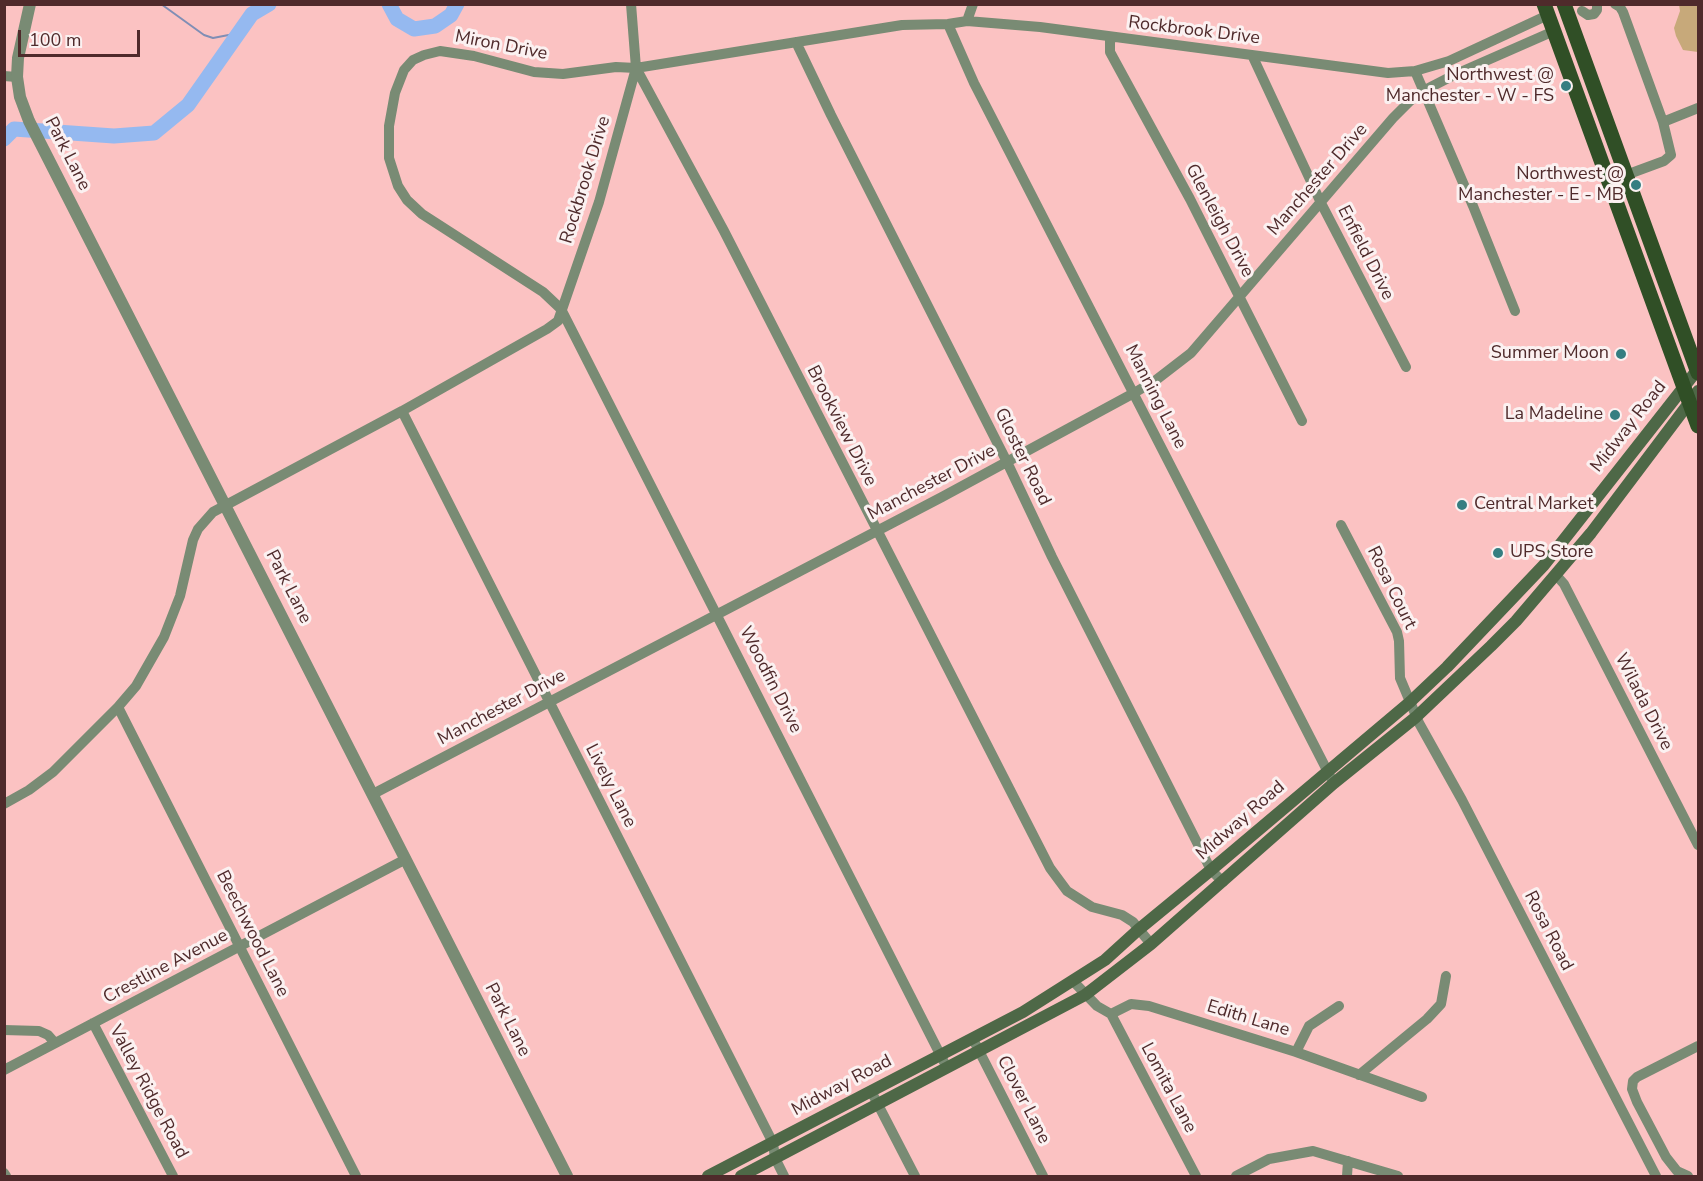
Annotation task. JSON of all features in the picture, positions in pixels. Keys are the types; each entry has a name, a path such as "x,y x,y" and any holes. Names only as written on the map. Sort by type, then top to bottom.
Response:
{"main road":[{"path":"1574,9 1546,10 1691,393 1698,426"},
{"path":"1554,31 1574,9"},
{"path":"1574,9 1626,175 1698,371"},
{"path":"1684,334 1698,345"},
{"name":"Midway Road","path":"741,1176 1085,995 1150,944 1334,783 1416,717 1491,646 1556,575 1615,503 1691,393 1698,371"},
{"name":"Midway Road","path":"708,1176 1045,1000 1105,960 1410,702 1483,632 1544,565 1601,492 1691,393"},
{"path":"1601,492 1615,503"},
{"path":"1544,565 1556,575"}],"street":[{"name":"Park Lane","path":"30,4 18,58 11,77 29,121 567,1176"},
{"name":"Brookview Drive","path":"631,4 636,68 724,231 1058,882 1067,891 1092,907 1122,915 1133,922 1150,944"},
{"path":"967,21 973,4"},
{"path":"1615,4 1623,12 1663,122 1671,154 1665,161 1626,175"},
{"path":"1574,9 1591,15 1597,10 1598,5"},
{"name":"Rockbrook Drive","path":"4,804 29,790 53,772 136,686 164,637 180,596 189,550 198,529 213,512 402,411 553,326 558,321 599,202 636,68 902,25 948,24 967,21 1040,27 1388,73 1415,71 1449,61 1546,10"},
{"name":"Manning Lane","path":"948,24 974,83 1334,783"},
{"path":"1423,91 1455,74 1554,31"},
{"name":"Glenleigh Drive","path":"1110,37 1110,52 1240,297 1302,421"},
{"name":"Gloster Road","path":"796,42 1007,462 1052,557 1211,870 1223,882"},
{"name":"Miron Drive","path":"561,309 543,292 422,214 407,200 398,186 389,158 389,126 395,93 404,70 413,60 440,51 474,56 534,72 563,74 616,66 636,68"},
{"name":"Enfield Drive","path":"1252,55 1321,202 1406,367"},
{"path":"1415,71 1515,311"},
{"name":"Manchester Drive","path":"373,794 1007,462 1156,380 1191,353 1393,118 1423,91"},
{"path":"1663,122 1698,108"},
{"name":"Woodfin Drive","path":"561,309 947,1068"},
{"name":"Lively Lane","path":"402,411 773,1143 775,1158 784,1176"},
{"name":"Rosa Court","path":"1341,525 1397,632 1400,678 1410,702"},
{"name":"Wilada Drive","path":"1556,575 1564,584 1698,845"},
{"name":"Rosa Road","path":"1410,702 1656,1176"},
{"name":"Beechwood Lane","path":"118,707 356,1176"},
{"name":"Crestline Avenue","path":"4,1070 406,859"},
{"path":"1359,1075 1427,1019 1441,1004 1446,976"},
{"path":"1073,981 1097,1006 1111,1014"},
{"name":"Edith Lane","path":"1111,1014 1131,1004 1149,1006 1296,1052 1422,1097"},
{"path":"1296,1052 1309,1026 1339,1006"},
{"name":"Lomita Lane","path":"1111,1014 1196,1176"},
{"name":"Valley Ridge Road","path":"93,1023 173,1176"},
{"path":"4,1030 39,1031 48,1035 55,1043"},
{"name":"Clover Lane","path":"973,1039 1043,1176"},
{"path":"1688,1176 1677,1171 1666,1157 1637,1102 1633,1081 1698,1046"},
{"path":"870,1090 915,1176"},
{"path":"1236,1176 1269,1159 1313,1151 1398,1176"},
{"path":"1347,1176 1348,1161"}],"shaded area":[{"path":"1679,5 1698,5 1698,52 1683,50 1676,36 1674,28 1680,11"}],"waterway":[{"path":"161,4 204,35 213,38 239,33"},
{"path":"4,139 14,129 114,136 154,133 188,105 252,14 269,4"},
{"path":"389,4 397,19 414,29 435,26 451,15 457,4"}],"place":[{"name":"Northwest @ Manchester - W - FS","path":"1566,86"},
{"name":"Northwest @ Manchester - E - MB","path":"1636,185"},
{"name":"Summer Moon","path":"1621,354"},
{"name":"La Madeline","path":"1615,415"},
{"name":"Central Market","path":"1462,505"},
{"name":"UPS Store","path":"1498,553"}]}
